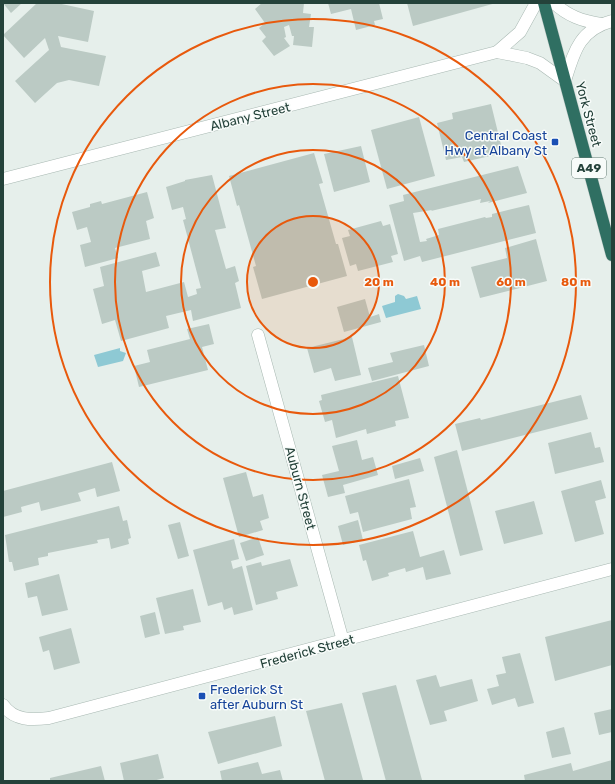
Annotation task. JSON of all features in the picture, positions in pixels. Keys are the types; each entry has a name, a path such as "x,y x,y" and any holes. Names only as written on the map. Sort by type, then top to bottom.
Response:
{"highway":[{"name":"York Street","path":"544,3 612,255"}],"street":[{"path":"497,52 520,32 536,3"},
{"path":"554,3 561,10 579,21 606,23"},
{"path":"497,52 527,58 540,63 565,81 574,51 584,37 606,23"},
{"name":"Albany Street","path":"3,179 497,52"},
{"name":"Auburn Street","path":"258,335 343,641"},
{"name":"Frederick Street","path":"4,710 15,716 28,720 49,718 612,569"}],"water":[{"path":"398,294 404,296 406,299 417,296 421,309 386,318 382,306 395,302 395,296"},
{"path":"120,348 120,351 126,353 123,361 98,367 94,355"}],"building":[{"path":"3,3 22,3 11,13"},
{"path":"37,3 57,3 94,11 88,42 58,36 61,47 106,56 99,86 69,80 57,83 35,103 15,81 49,50 45,38 24,58 3,35"},
{"path":"262,3 304,3 303,13 311,14 309,27 314,27 312,47 293,45 294,36 292,36 289,25 284,27 286,37 284,38 290,46 274,56 262,41 266,37 259,28 265,23 255,9"},
{"path":"328,3 379,3 383,19 374,21 375,25 356,30 351,9 331,14"},
{"path":"407,3 496,3 413,26"},
{"path":"491,104 503,153 464,162 462,157 446,160 437,123 453,119 452,113"},
{"path":"419,117 435,176 387,189 371,130"},
{"path":"361,146 370,182 334,192 324,154"},
{"path":"314,153 323,183 319,184 336,244 338,244 347,276 262,299 253,267 256,266 239,205 237,206 229,176"},
{"path":"518,166 527,193 488,203 490,201 480,203 481,199 431,211 432,210 413,213 420,242 427,241 426,239 439,235 438,229 485,217 492,217 492,214 529,205 536,233 422,262 420,256 404,261 389,205 404,201 403,195"},
{"path":"212,175 226,228 215,230 226,269 235,266 239,281 235,283 241,308 193,321 191,310 166,316 169,328 121,341 115,320 102,324 93,289 104,286 100,267 156,252 160,266 142,271 146,292 184,282 188,297 197,294 196,289 201,288 183,220 186,219 183,207 172,210 166,187 185,180"},
{"path":"147,192 154,218 146,221 150,239 115,248 118,258 85,267 80,245 91,242 87,227 77,230 72,212 90,207 90,204 101,201 102,204"},
{"path":"381,221 383,226 390,224 398,254 391,256 393,262 358,271 356,264 350,266 342,238 350,236 348,230"},
{"path":"536,239 547,281 480,298 471,267 507,258 505,248"},
{"path":"365,299 370,317 379,314 381,322 344,332 337,307"},
{"path":"209,324 214,344 202,347 208,370 139,387 134,366 150,362 147,350 190,339 187,329"},
{"path":"352,337 361,375 335,381 331,368 314,373 307,348"},
{"path":"424,345 429,366 372,381 368,368 393,362 390,353"},
{"path":"398,376 409,418 395,421 396,426 367,434 366,429 336,438 332,420 325,422 319,401 322,400 321,395"},
{"path":"581,395 588,419 462,451 455,424 480,418 481,420"},
{"path":"591,432 595,448 600,447 604,462 555,474 548,443"},
{"path":"357,440 362,460 373,457 378,475 343,485 345,493 328,497 322,475 339,471 332,446"},
{"path":"457,450 483,550 460,556 434,457"},
{"path":"420,458 424,471 395,479 392,466"},
{"path":"112,462 120,491 97,497 95,488 78,493 81,501 41,511 39,502 21,507 22,512 3,517 3,491"},
{"path":"246,472 253,497 263,494 269,518 260,521 263,530 239,537 223,478"},
{"path":"409,479 416,507 410,508 412,519 363,532 358,512 350,514 345,496"},
{"path":"601,480 606,498 595,501 604,534 575,542 561,491"},
{"path":"534,501 543,534 504,544 495,511"},
{"path":"119,506 123,521 127,520 131,538 128,539 129,544 111,549 109,538 97,540 98,543 48,553 48,556 38,558 39,565 14,571 12,562 9,562 5,535"},
{"path":"358,520 363,540 343,545 338,526"},
{"path":"180,522 189,556 178,559 168,525"},
{"path":"413,531 420,557 444,550 451,574 426,580 423,567 406,572 405,568 388,573 389,576 372,581 366,560 363,561 359,545"},
{"path":"258,537 264,555 246,561 240,543"},
{"path":"234,539 239,559 231,561 233,569 242,566 253,610 234,615 232,607 224,610 222,602 208,606 193,550"},
{"path":"290,559 298,586 276,592 278,599 256,605 246,566 261,562 262,566"},
{"path":"59,574 68,610 42,616 37,596 28,598 25,583"},
{"path":"193,589 201,622 183,626 184,630 165,634 156,598"},
{"path":"155,612 160,634 145,638 140,616"},
{"path":"612,620 612,665 555,681 545,637"},
{"path":"71,628 80,663 54,670 49,650 43,652 39,637"},
{"path":"520,653 534,703 518,707 515,698 492,705 487,689 499,686 496,675 506,673 502,657"},
{"path":"436,675 440,687 472,679 478,701 444,711 447,721 430,725 416,680"},
{"path":"396,685 422,780 386,781 362,693"},
{"path":"342,703 363,780 325,781 306,711"},
{"path":"612,709 612,732 599,735 594,713"},
{"path":"275,716 282,746 218,764 208,732"},
{"path":"564,727 571,754 552,758 546,732"},
{"path":"158,754 164,778 153,781 124,781 120,763"},
{"path":"612,760 612,781 525,781 524,775 571,763 573,771"},
{"path":"258,762 262,774 280,770 283,781 222,781 220,771"},
{"path":"101,766 105,781 50,781 50,778"}],"place":[{"name":"Central Coast Hwy at Albany St","path":"555,142"},
{"name":"Frederick St after Auburn St","path":"202,696"}]}
